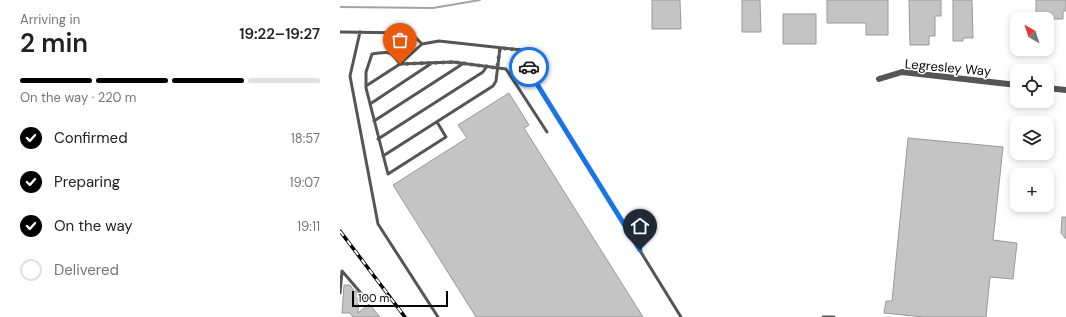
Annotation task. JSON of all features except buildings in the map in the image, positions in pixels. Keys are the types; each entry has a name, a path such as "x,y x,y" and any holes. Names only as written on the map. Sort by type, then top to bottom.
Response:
{"street":[{"name":"Legresley Way","path":"879,79 902,72 1010,83"},
{"path":"1054,89 1066,90"}],"lane":[{"path":"340,32 411,33 422,44"},
{"path":"360,32 350,76 378,224 438,317"},
{"path":"366,86 400,64 422,44 439,41 531,51 529,70 532,76 681,317"},
{"path":"383,156 493,86 496,81 500,48"},
{"path":"400,64 390,52 372,54 366,72 366,86 388,174 446,137 438,122"},
{"path":"400,64 454,62 506,69 547,132"},
{"path":"370,104 433,63"},
{"path":"374,121 464,63"},
{"path":"378,138 483,72 487,66"},
{"path":"340,293 342,271 366,299"},
{"path":"823,317 834,317"}],"waterway":[{"path":"340,7 433,8 480,0"}],"railway":[{"path":"340,231 405,317"}],"way so far":[{"path":"400,64 454,62 497,68 500,48 531,51 529,67"}],"route":[{"path":"529,67 532,76 640,250"}]}
